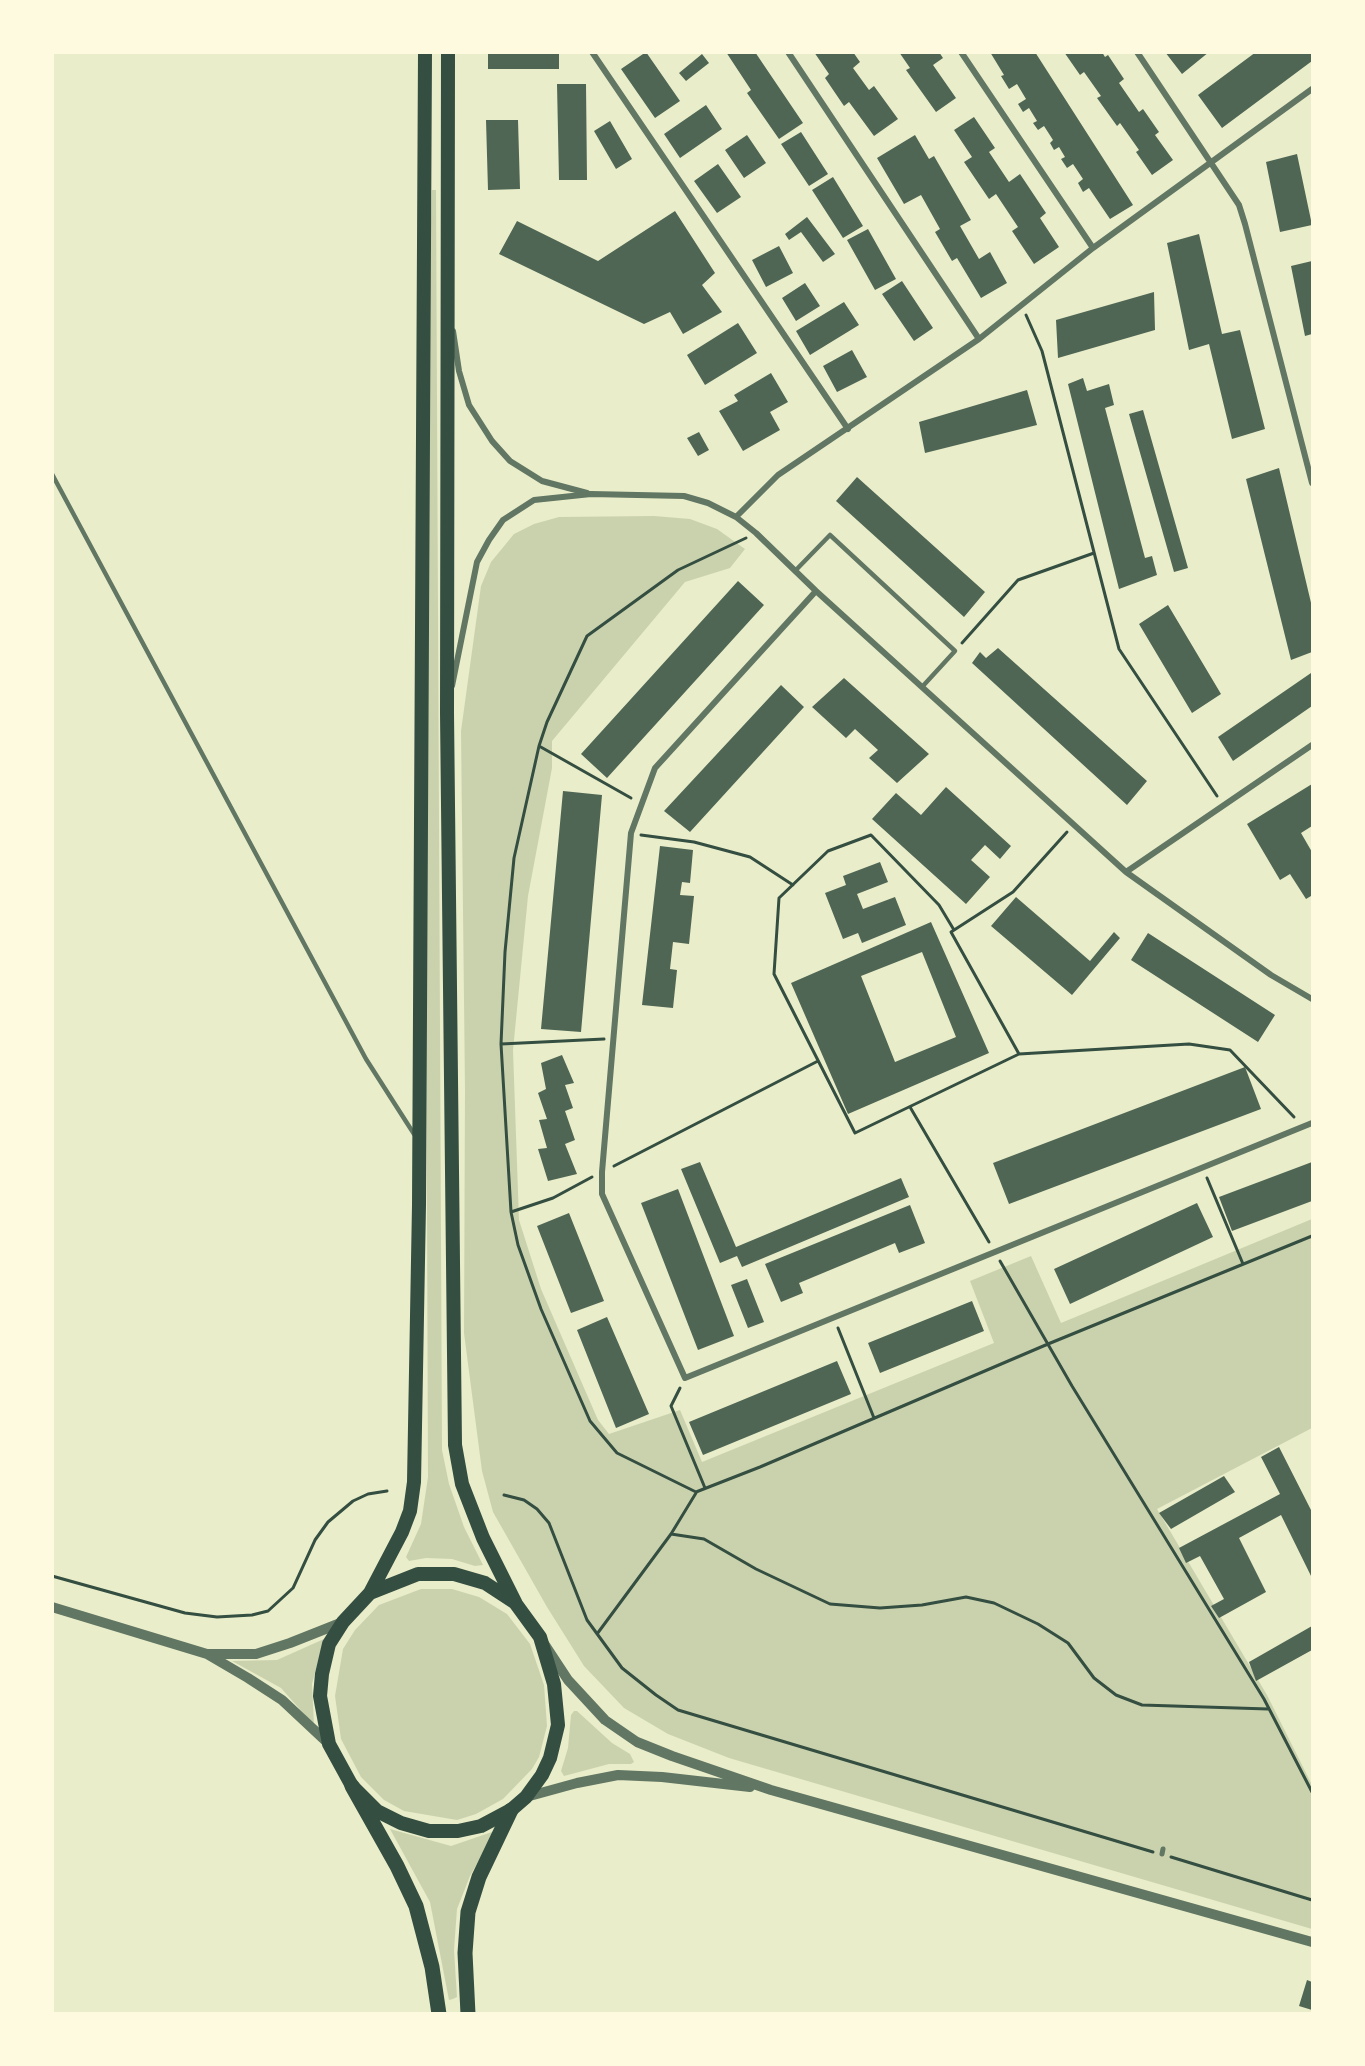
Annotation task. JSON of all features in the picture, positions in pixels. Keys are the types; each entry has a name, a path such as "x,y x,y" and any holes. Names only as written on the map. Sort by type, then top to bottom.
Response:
{"highway":[{"path":"352,1786 416,1906 432,1967 439,2013"},
{"path":"468,2013 465,1953 468,1912 479,1877 511,1810"}],"main road":[{"path":"425,52 419,1142 414,1482 410,1511 402,1532 370,1593 343,1622 329,1644 320,1696 328,1744 352,1786 377,1810 401,1823 429,1831 458,1831 481,1826 511,1810 526,1797 542,1775 550,1758 558,1725 554,1684 540,1637 516,1604 483,1538 462,1484 455,1445 447,713 448,52"},
{"path":"370,1593 418,1574 454,1574 485,1583 516,1604"}],"street":[{"path":"592,52 848,429"},
{"path":"788,52 979,339"},
{"path":"961,52 1093,248"},
{"path":"1137,52 1239,205 1312,483"},
{"path":"736,517 778,475 979,339 1093,248 1312,88"},
{"path":"447,296 459,370 469,405 492,441 510,461 542,481 591,494"},
{"path":"447,713 477,562 503,520 534,500 591,494 684,496 708,503 736,517 756,533 816,591 1126,872 1271,975 1312,999"},
{"path":"816,591 655,768 631,833 602,1194 685,1378 1312,1123"},
{"path":"1126,872 1312,745"},
{"path":"52,1607 207,1654 248,1677 282,1700 328,1744"},
{"path":"207,1654 256,1654 343,1622"},
{"path":"540,1637 568,1680 605,1720 637,1742 771,1790 1312,1942"},
{"path":"526,1797 618,1775 662,1777 771,1790"}],"lane":[{"path":"52,474 366,1059 419,1142"},
{"path":"795,571 830,535 955,651 922,687"}],"path":[{"path":"1021,305 1042,351 1119,649 1223,806"},
{"path":"696,1492 617,1453 590,1421 541,1309 518,1245 511,1212 501,1044 505,952 514,858 539,746 547,722 587,636 678,570 756,533"},
{"path":"955,651 1018,580 1094,553"},
{"path":"539,746 642,803"},
{"path":"1019,1054 951,932 1013,892 1057,846 1073,824"},
{"path":"631,833 694,842 750,857 793,885"},
{"path":"954,930 939,905 871,835 828,851 779,898 774,974 855,1133 1019,1054 1190,1044 1230,1050 1303,1127"},
{"path":"501,1044 614,1039"},
{"path":"511,1212 553,1198 818,1061"},
{"path":"910,1107 1048,1344 1268,1709 1312,1792"},
{"path":"1203,1168 1243,1264"},
{"path":"597,1634 671,1534 696,1492 1312,1236"},
{"path":"834,1318 874,1418"},
{"path":"685,1378 671,1406 705,1488"},
{"path":"52,1576 185,1613 217,1617 252,1615 268,1611 293,1588 315,1540 328,1522 353,1501 368,1494 387,1491"},
{"path":"504,1495 524,1500 537,1509 549,1523 587,1620 622,1668 678,1710 1162,1852 1312,1900"},
{"path":"671,1534 704,1539 756,1569 830,1604 880,1608 922,1605 966,1597 994,1603 1038,1624 1068,1643 1094,1678 1116,1695 1142,1705 1268,1709"}],"green space":[{"path":"432,190 436,190 442,1450 449,1484 464,1527 483,1565 475,1566 452,1559 426,1558 409,1561 406,1557 421,1524 428,1477 425,672 426,378"},
{"path":"654,516 690,519 717,529 745,549 730,568 685,582 552,741 552,768 528,896 513,1050 519,1220 541,1289 598,1420 609,1434 680,1410 702,1462 994,1343 970,1281 1031,1256 1061,1323 1312,1219 1312,1428 1157,1509 1267,1695 1312,1785 1312,1929 729,1758 668,1734 624,1708 584,1666 547,1607 493,1512 482,1471 464,1333 465,1090 461,731 481,586 491,562 514,534 534,524 559,517"},
{"path":"421,1589 452,1589 479,1597 507,1614 530,1644 544,1685 547,1726 539,1757 532,1769 503,1799 476,1814 457,1820 404,1811 384,1800 361,1777 341,1739 335,1696 343,1649 355,1630 379,1605"},
{"path":"324,1639 312,1684 314,1725 281,1688 232,1661 277,1660"},
{"path":"577,1711 612,1743 630,1754 634,1762 609,1764 564,1776 561,1771 568,1748 571,1715"},
{"path":"390,1829 451,1846 495,1831 470,1876 457,1909 454,1950 457,1997 453,1999 449,2000 430,1902"}],"building":[{"path":"488,52 559,52 559,69 488,69"},
{"path":"646,52 680,101 655,118 621,69"},
{"path":"726,52 755,52 803,123 779,139 747,93 751,90"},
{"path":"814,52 853,52 860,62 853,68 869,90 874,86 898,119 874,136 849,102 844,106 825,78 829,74"},
{"path":"899,52 939,52 943,58 933,65 956,98 936,112 906,70 910,68"},
{"path":"990,52 1035,52 1133,205 1110,219 1089,188 1083,192 1078,183 1083,179 1073,164 1067,168 1061,159 1065,157 1059,147 1054,150 1050,143 1053,140 1044,126 1038,130 1033,123 1037,121 1029,108 1023,112 1018,104 1026,99 1017,84 1009,89 1001,76 1004,75"},
{"path":"1064,52 1102,52 1105,57 1108,55 1124,79 1119,83 1139,112 1143,109 1159,132 1155,135 1173,160 1152,175 1136,152 1139,150 1120,123 1117,126 1097,98 1101,96 1084,72 1080,75"},
{"path":"1165,52 1209,52 1182,74"},
{"path":"1256,52 1312,52 1312,61 1222,128 1198,95"},
{"path":"702,54 709,63 686,81 679,73"},
{"path":"557,84 586,84 587,180 559,180"},
{"path":"706,105 722,129 680,158 664,134"},
{"path":"974,117 995,148 989,152 1009,182 1020,174 1046,213 1040,218 1059,247 1034,264 1012,231 1018,227 996,194 989,199 964,162 972,157 954,130"},
{"path":"486,120 518,120 520,189 488,190"},
{"path":"610,121 632,159 616,169 594,131"},
{"path":"801,132 828,174 809,186 781,144"},
{"path":"747,135 766,163 744,178 725,150"},
{"path":"915,135 929,159 934,156 971,220 960,226 979,259 990,252 1007,283 981,298 957,258 952,261 935,232 940,229 921,195 904,204 877,158"},
{"path":"1297,154 1312,225 1280,232 1266,162"},
{"path":"718,164 741,197 717,213 694,181"},
{"path":"833,177 863,226 843,238 812,190"},
{"path":"675,211 715,273 702,285 722,312 683,334 670,312 644,324 499,254 517,221 598,261"},
{"path":"807,217 835,254 823,262 801,232 789,240 785,234"},
{"path":"868,229 896,279 875,290 847,240"},
{"path":"1199,234 1222,334 1240,330 1265,429 1232,439 1209,344 1189,350 1167,243"},
{"path":"779,246 793,273 766,287 752,260"},
{"path":"1312,261 1312,334 1305,336 1291,266"},
{"path":"902,281 933,328 914,341 882,294"},
{"path":"805,283 820,306 796,321 782,298"},
{"path":"1154,292 1155,330 1058,358 1056,320"},
{"path":"844,302 859,325 810,355 796,331"},
{"path":"738,323 757,353 705,385 687,355"},
{"path":"852,350 867,377 837,392 823,366"},
{"path":"771,373 788,402 770,412 780,430 743,451 719,411 738,401 734,395"},
{"path":"1083,378 1087,391 1109,384 1114,405 1105,408 1145,558 1152,556 1157,575 1119,589 1068,384"},
{"path":"1027,390 1037,425 925,453 919,422"},
{"path":"1143,410 1188,568 1174,572 1129,414"},
{"path":"699,432 709,450 698,456 687,438"},
{"path":"1279,468 1312,607 1312,652 1291,660 1246,479"},
{"path":"857,477 985,592 964,617 836,501"},
{"path":"738,581 764,605 607,778 581,754"},
{"path":"1168,605 1221,694 1192,713 1139,624"},
{"path":"998,648 1147,781 1127,805 972,663 980,652 986,658"},
{"path":"1311,673 1312,706 1233,761 1218,737"},
{"path":"844,678 929,754 897,783 869,758 878,750 855,729 846,738 812,707"},
{"path":"781,685 804,707 690,832 664,811"},
{"path":"1312,784 1312,826 1301,833 1312,852 1312,899 1311,896 1306,899 1290,874 1280,880 1247,824"},
{"path":"946,787 1011,846 1000,859 985,845 971,860 990,877 966,904 872,819 896,793 921,815"},
{"path":"563,791 602,795 581,1032 541,1029"},
{"path":"660,846 693,850 690,883 682,882 680,895 694,896 689,944 673,942 670,969 677,970 673,1008 642,1005"},
{"path":"880,862 888,882 857,894 863,909 895,897 906,925 862,943 858,933 843,939 825,893 846,885 843,876"},
{"path":"1016,897 1090,961 1114,932 1120,938 1072,995 991,926"},
{"path":"931,922 989,1053 848,1114 791,983","holes":["922,952 956,1037 895,1062 861,976"]},
{"path":"1148,933 1275,1015 1258,1042 1131,960"},
{"path":"562,1055 574,1083 565,1085 573,1108 565,1111 575,1140 565,1144 577,1174 548,1181 538,1149 547,1148 539,1120 547,1119 538,1093 546,1089 541,1063"},
{"path":"1245,1067 1261,1109 1009,1204 993,1163"},
{"path":"700,1162 736,1247 901,1178 909,1197 742,1267 737,1256 720,1263 681,1169"},
{"path":"1312,1162 1312,1201 1232,1231 1219,1197"},
{"path":"678,1189 734,1336 698,1350 641,1203"},
{"path":"1197,1203 1213,1237 1070,1304 1054,1269"},
{"path":"910,1205 925,1243 899,1253 895,1243 799,1283 803,1293 781,1302 765,1264"},
{"path":"569,1213 604,1301 571,1313 537,1226"},
{"path":"747,1279 764,1322 748,1328 731,1285"},
{"path":"972,1301 984,1331 880,1373 868,1343"},
{"path":"607,1317 649,1414 616,1428 577,1330"},
{"path":"837,1361 851,1394 703,1455 689,1422"},
{"path":"1279,1447 1312,1512 1312,1578 1281,1515 1239,1538 1266,1592 1219,1618 1211,1606 1224,1599 1200,1556 1186,1563 1179,1548 1280,1494 1261,1457"},
{"path":"1224,1476 1235,1492 1171,1529 1159,1513"},
{"path":"1312,1626 1312,1650 1256,1681 1249,1662"},
{"path":"1307,1980 1312,1982 1312,2010 1299,2006"}]}
